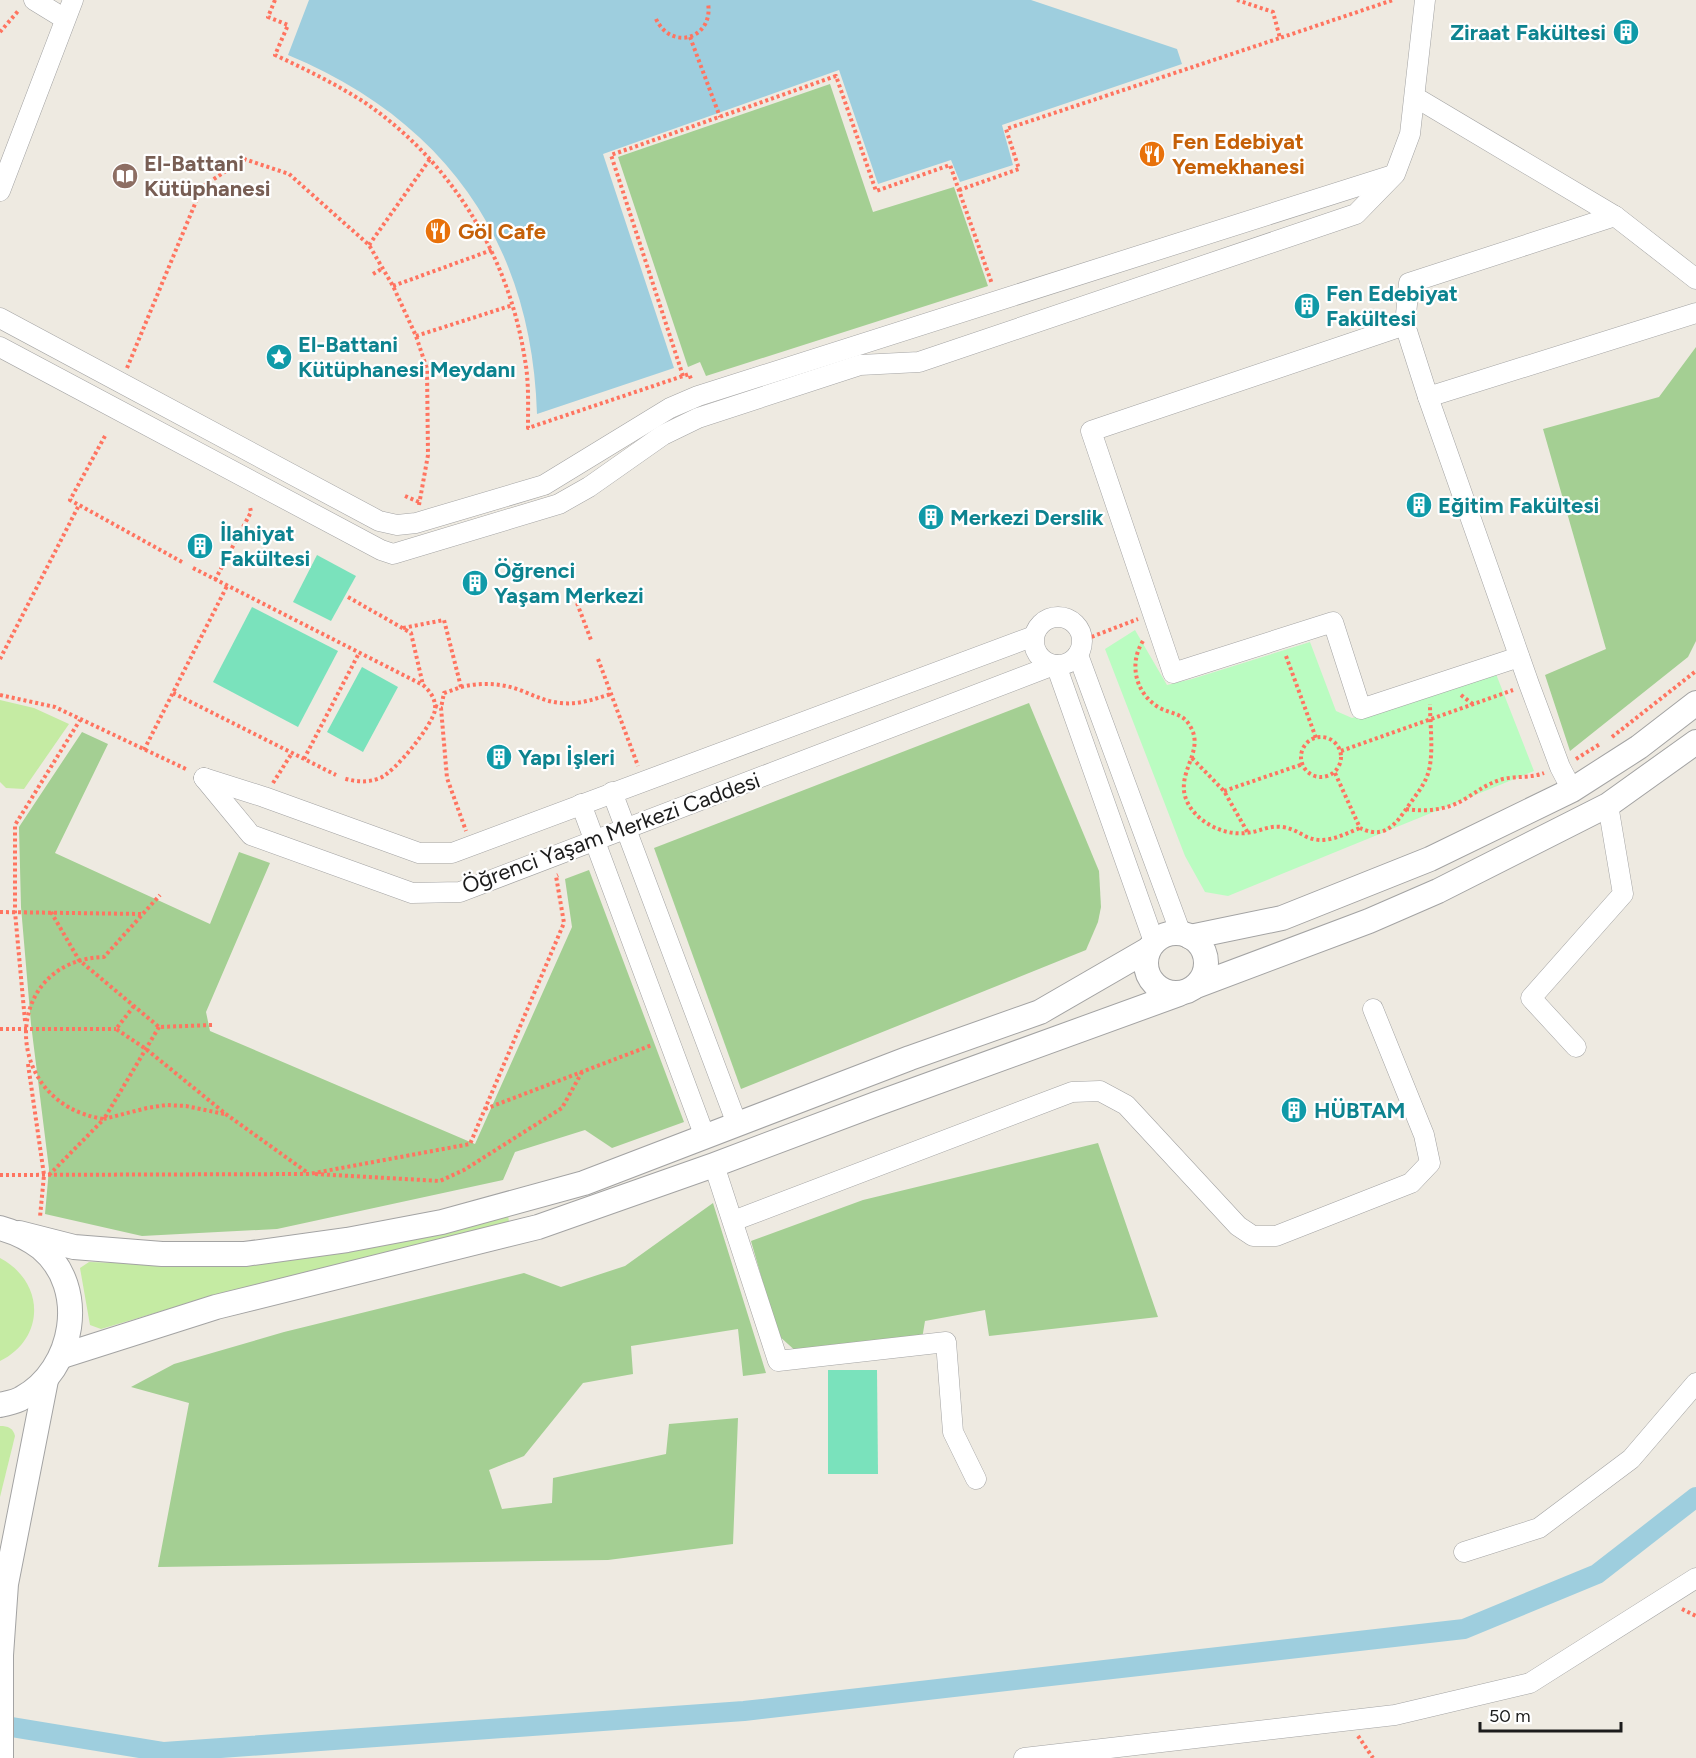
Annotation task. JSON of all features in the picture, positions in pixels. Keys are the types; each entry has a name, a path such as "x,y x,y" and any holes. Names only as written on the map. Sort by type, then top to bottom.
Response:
{"street":[{"path":"0,191 73,0"},
{"path":"0,347 381,550 393,554 559,504 589,487 663,435 698,418 860,364 920,362 1356,214 1395,174 1410,134 1425,0"},
{"path":"27,4 65,18"},
{"path":"1415,97 1616,216 1696,279"},
{"path":"0,318 379,521 397,525 416,523 544,485 670,408 698,396 1395,174"},
{"path":"1572,790 1560,767 1528,684 1405,325 1409,283 1616,216"},
{"path":"1428,397 1696,313"},
{"path":"1405,325 1091,431 1154,619 1173,673 1333,622 1361,709 1519,657"},
{"path":"1055,665 1152,945 1145,967 1153,984 1169,993 1187,990 1205,970 1206,960 1203,951 1186,935 1081,647 1081,629 1067,618 1050,617 1037,628 1034,636 1036,652 1044,660 1055,665 1065,665 1074,660 1081,647"},
{"name":"Öğrenci Yaşam Merkezi Caddesi","path":"204,778 264,797 419,853 452,853 1034,636"},
{"name":"Öğrenci Yaşam Merkezi Caddesi","path":"204,778 251,835 412,893 460,892 1055,665"},
{"path":"9,1230 74,1247 162,1254 245,1254 347,1240 442,1222 584,1183 736,1124 1040,1012 1171,933 1186,935 1282,918 1430,859 1572,790 1639,747 1696,703"},
{"path":"62,1356 216,1307 538,1227 714,1166 1187,990 1369,921 1428,896 1608,805 1696,742"},
{"path":"612,792 736,1124"},
{"path":"581,804 705,1137"},
{"path":"1576,1047 1531,998 1623,894 1608,805"},
{"path":"733,1221 1072,1092 1100,1091 1125,1105 1238,1226 1253,1236 1276,1236 1412,1183 1430,1163 1424,1135 1373,1009"},
{"path":"714,1166 777,1361 946,1342 953,1432 975,1479"},
{"path":"0,1405 22,1398 46,1380 62,1356 70,1328 69,1300 60,1272 43,1250 9,1230"},
{"path":"1,1758 2,1599 46,1380"},
{"path":"1464,1552 1539,1528 1631,1459 1696,1383"},
{"path":"1024,1758 1395,1715 1530,1683 1696,1578"}],"path":[{"path":"275,0 268,17 288,25 275,55 340,87 394,124 430,159 461,196 492,250 513,305 525,362 528,428 689,374 698,396"},
{"path":"1237,0 1273,12 1280,38"},
{"path":"959,190 1019,169 1006,129 1393,0"},
{"path":"656,19 666,33 674,37 690,37 697,34 706,23 708,3"},
{"path":"0,32 27,4"},
{"path":"690,37 719,115"},
{"path":"683,376 611,155 719,115 836,76 876,191 950,165 998,301"},
{"path":"125,374 202,188 244,159 289,174 369,245 393,286 416,336 427,369 428,455 416,523"},
{"path":"369,245 430,159"},
{"path":"393,286 492,250"},
{"path":"373,274 382,268"},
{"path":"416,336 513,305"},
{"path":"105,436 70,500 182,562"},
{"path":"405,496 419,503"},
{"path":"0,659 79,506"},
{"path":"215,580 251,512 250,507"},
{"path":"193,568 423,685 431,694 435,706 432,719 399,765 391,772 372,781 362,782 343,778"},
{"path":"144,750 227,586"},
{"path":"348,597 411,633 423,685"},
{"path":"577,603 591,640"},
{"path":"1081,647 1154,619"},
{"path":"1154,619 1138,649 1136,678 1145,695 1152,702 1160,708 1178,714 1191,727 1195,743 1183,783 1184,793 1192,811 1219,830 1248,833 1265,828 1284,827 1310,838 1327,840 1360,828 1374,833 1393,826 1420,790 1430,766 1431,701"},
{"path":"403,628 444,620 461,687"},
{"path":"1280,639 1316,738"},
{"path":"304,759 359,653"},
{"path":"598,659 644,781"},
{"path":"471,846 447,778 441,708 444,693 461,687 483,684 503,685 562,704 584,703 611,694"},
{"path":"1341,751 1528,684"},
{"path":"1457,691 1474,705"},
{"path":"173,693 336,775"},
{"path":"0,695 55,707 204,778"},
{"path":"435,706 441,708"},
{"path":"40,1222 46,1175 26,1051 15,912 15,825 81,720"},
{"path":"1316,738 1328,738 1335,741 1341,751 1342,760 1335,773 1328,776 1314,776 1303,764 1301,753 1304,747 1316,738"},
{"path":"264,797 292,753"},
{"path":"1192,758 1224,791 1248,833"},
{"path":"1224,791 1303,764"},
{"path":"1335,773 1360,828"},
{"path":"0,1029 116,1029 146,1049 228,1115 309,1174 470,1144 564,923 556,876 565,872"},
{"path":"26,1029 28,1011 39,989 56,971 79,960 104,957 160,895"},
{"path":"0,912 142,914"},
{"path":"51,912 79,960 159,1027 212,1025"},
{"path":"116,1029 134,1006"},
{"path":"46,1175 104,1119 159,1027"},
{"path":"484,1110 668,1039"},
{"path":"26,1051 36,1078 54,1099 78,1113 104,1119 147,1108 166,1106 195,1107 228,1115"},
{"path":"0,1175 309,1174 440,1181 464,1170 562,1108 582,1072"}],"green space":[{"path":"830,84 873,212 954,187 988,286 706,376 700,362 688,367 618,157"},
{"path":"1696,347 1696,641 1688,657 1570,751 1545,675 1606,649 1543,429 1659,397"},
{"path":"317,555 356,576 331,621 293,602"},
{"path":"252,607 338,651 298,727 213,682"},
{"path":"1135,630 1167,685 1310,642 1336,711 1352,718 1496,674 1534,771 1228,896 1205,892 1185,856 1105,649"},
{"path":"362,667 398,687 363,752 327,732"},
{"path":"0,700 34,708 69,724 24,789 6,788 0,782"},
{"path":"1029,703 1099,871 1101,907 1098,922 1086,950 741,1089 654,848"},
{"path":"82,732 108,744 55,853 210,924 239,852 270,863 206,1012 210,1031 475,1144 572,927 565,879 589,870 684,1122 612,1148 585,1130 515,1152 503,1180 277,1229 142,1236 45,1214 49,1169 31,1024 21,907 19,827"},
{"path":"1098,1143 1158,1317 989,1336 985,1310 925,1321 922,1339 799,1354 778,1335 751,1241 863,1200"},
{"path":"713,1203 766,1373 743,1376 738,1329 631,1346 633,1374 583,1383 524,1456 489,1470 502,1509 552,1503 553,1478 666,1454 669,1424 738,1418 733,1544 608,1560 158,1567 189,1403 131,1387 174,1364 284,1332 524,1273 561,1287 625,1266"},
{"path":"508,1215 509,1222 226,1292 101,1329 90,1325 80,1268 89,1262 214,1266"},
{"path":"0,1258 15,1268 25,1281 32,1295 34,1310 32,1325 26,1339 15,1351 0,1361"},
{"path":"828,1370 877,1370 878,1474 828,1474"},
{"path":"0,1426 10,1428 15,1436 0,1497"}],"water":[{"path":"309,0 1031,0 1177,49 1182,64 1002,125 1013,165 960,182 951,160 878,184 839,70 603,154 674,368 537,414 531,352 518,295 497,242 470,195 434,152 392,114 344,82 288,55"}],"waterway":[{"path":"0,1725 164,1752 744,1711 1464,1629 1597,1574 1696,1497"}],"place":[{"name":"Ziraat Fakültesi","path":"1626,32"},
{"name":"Fen Edebiyat Yemekhanesi","path":"1152,154"},
{"name":"El-Battani Kütüphanesi","path":"125,176"},
{"name":"Göl Cafe","path":"438,231"},
{"name":"Fen Edebiyat Fakültesi","path":"1307,306"},
{"name":"El-Battani Kütüphanesi Meydanı","path":"279,357"},
{"name":"Eğitim Fakültesi","path":"1419,505"},
{"name":"Merkezi Derslik","path":"931,517"},
{"name":"İlahiyat Fakültesi","path":"200,546"},
{"name":"Öğrenci Yaşam Merkezi","path":"475,583"},
{"name":"Yapı İşleri","path":"499,757"},
{"name":"HÜBTAM","path":"1294,1110"}]}
